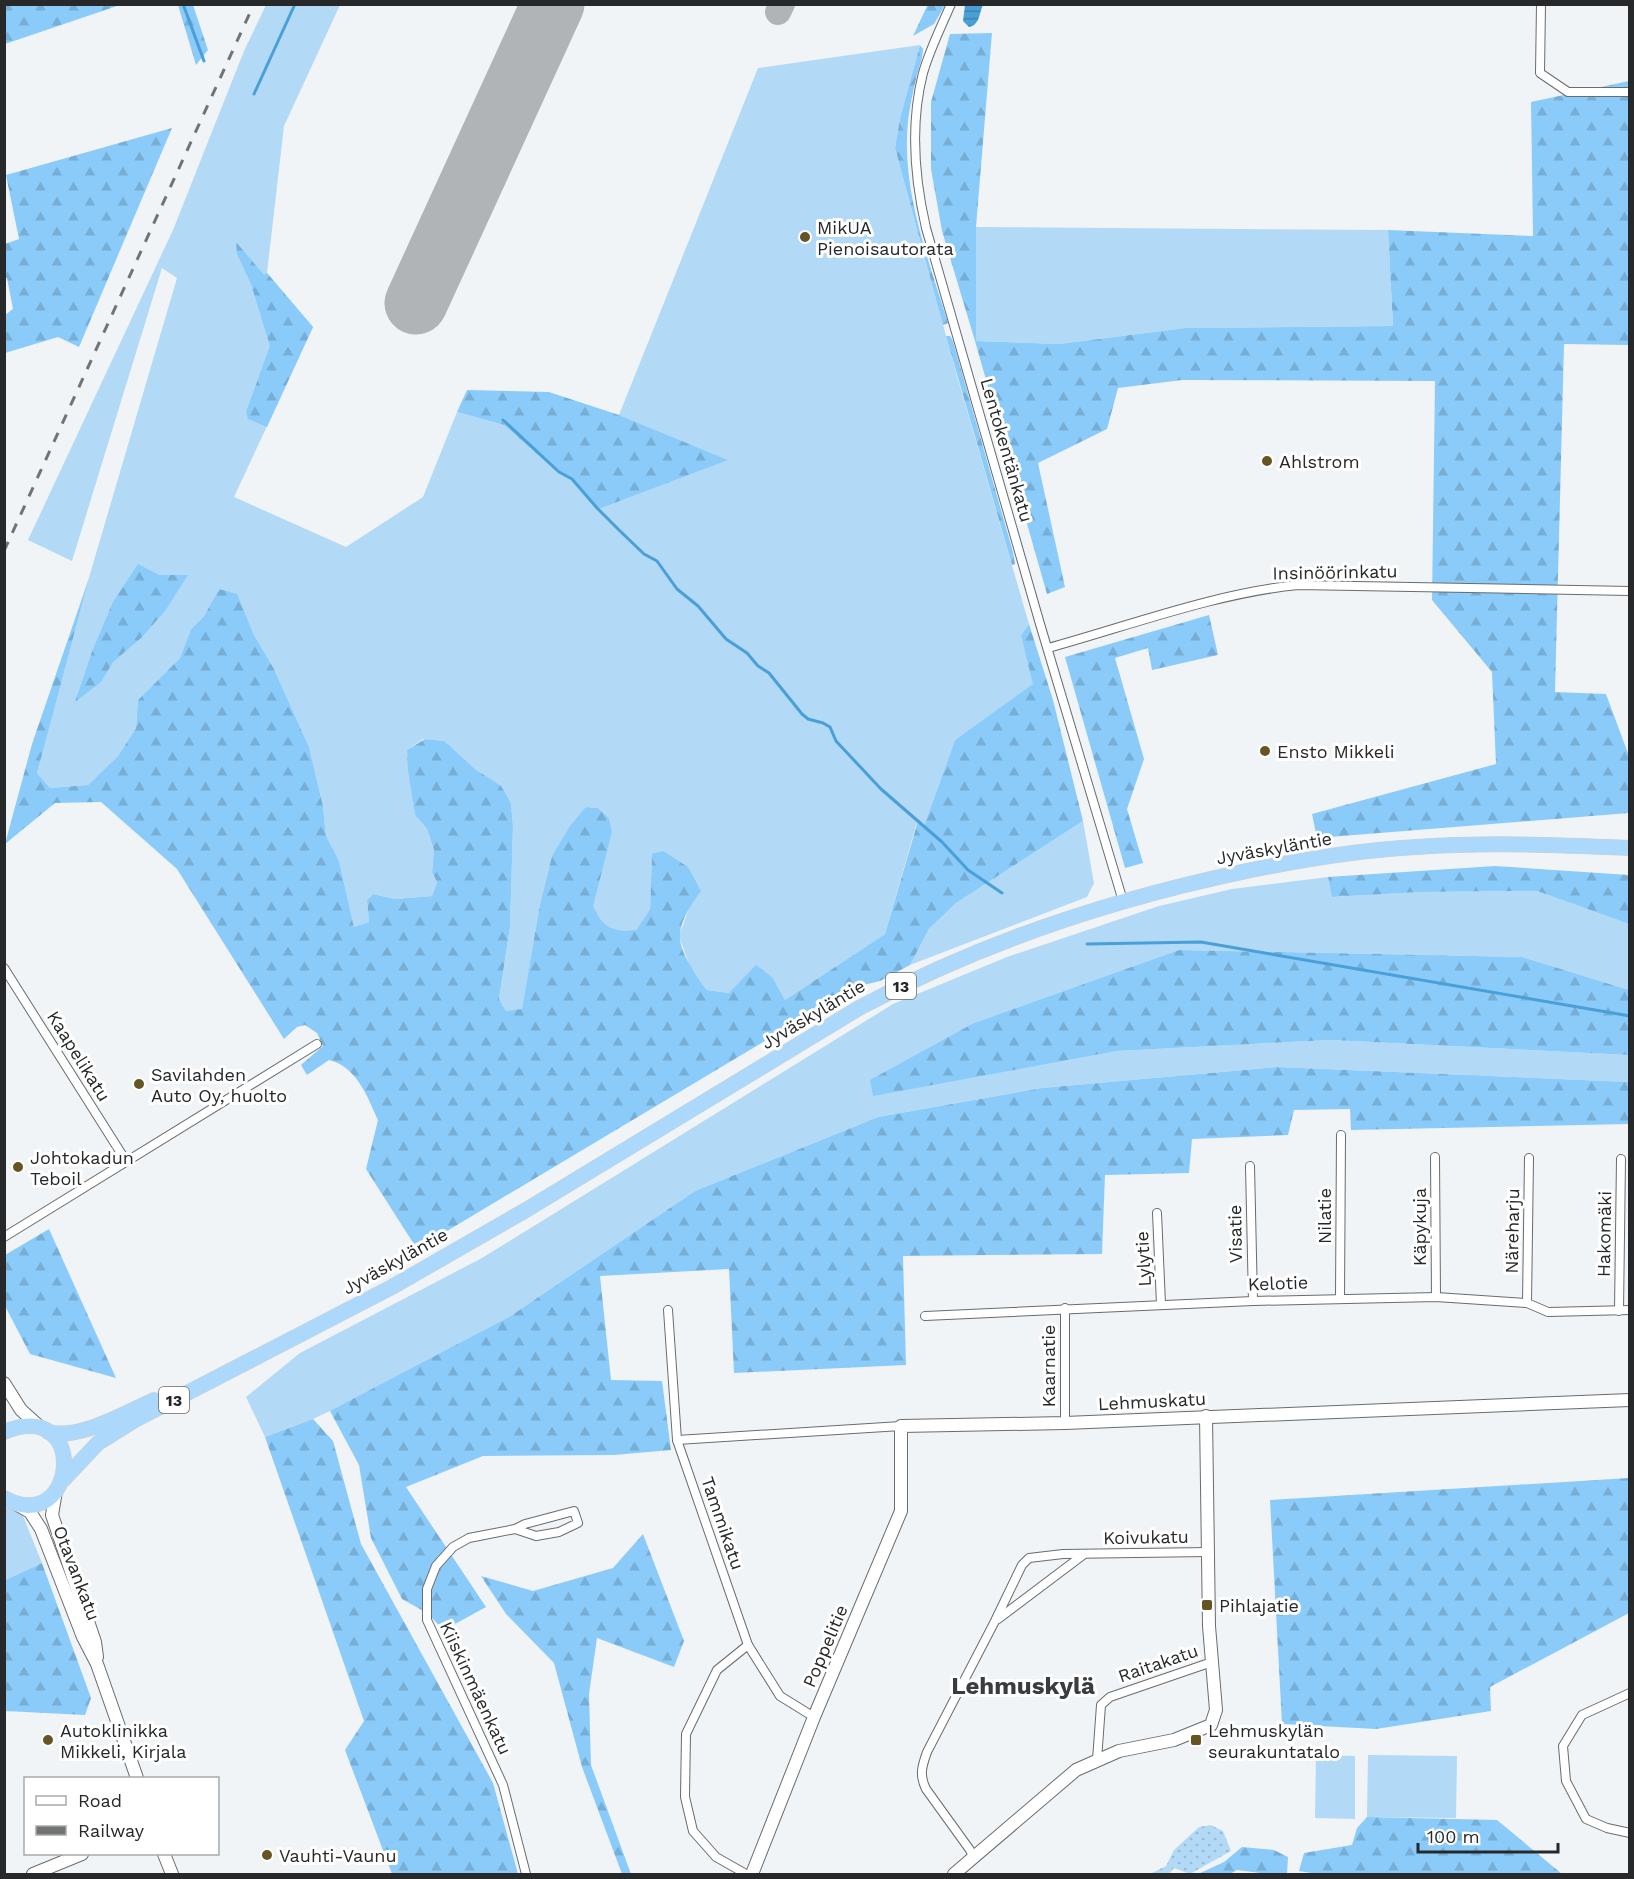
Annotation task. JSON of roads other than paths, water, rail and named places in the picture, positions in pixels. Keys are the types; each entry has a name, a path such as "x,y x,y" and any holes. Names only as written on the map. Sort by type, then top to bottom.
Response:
{"highway":[{"name":"Jyväskyläntie","path":"60,1485 98,1443 135,1420 392,1287 526,1210 890,991 1007,941 1123,901 1281,864 1416,847 1496,844 1629,848"},
{"name":"Jyväskyläntie","path":"44,1429 67,1434 95,1426 251,1359"},
{"name":"13","path":"4,1432 19,1427 44,1429"},
{"path":"44,1429 59,1441 64,1451 66,1465 60,1485"},
{"name":"13","path":"10,1501 38,1503 47,1500 60,1485"}],"street":[{"name":"Lentokentänkatu","path":"951,4 933,43 923,73 915,115 914,156 918,193 941,281 1040,624 1123,901"},
{"path":"1541,4 1540,73 1568,92 1629,92"},
{"name":"Insinöörinkatu","path":"1048,648 1265,588 1298,585 1629,591"},
{"name":"Kaapelikatu","path":"4,968 126,1161"},
{"path":"4,1237 317,1044"},
{"name":"Nilatie","path":"1340,1298 1341,1135"},
{"name":"Käpykuja","path":"1435,1157 1436,1297"},
{"name":"Näreharju","path":"1527,1303 1529,1158"},
{"name":"Hakomäki","path":"1619,1311 1621,1159"},
{"name":"Visatie","path":"1250,1166 1253,1301"},
{"name":"Lylytie","path":"1157,1213 1161,1304"},
{"name":"Kelotie","path":"925,1316 1161,1304 1436,1297 1527,1303 1548,1312 1629,1310"},
{"name":"Kaarnatie","path":"1065,1308 1065,1423"},
{"name":"Tammikatu","path":"668,1310 677,1440 748,1645 780,1696 814,1717"},
{"path":"4,1383 21,1410 44,1429"},
{"name":"Lehmuskatu","path":"677,1440 901,1426 1065,1423 1629,1400"},
{"path":"954,1875 1076,1770 1119,1751 1174,1740 1211,1725 1216,1710 1209,1626 1206,1416"},
{"name":"Poppelitie","path":"752,1875 814,1717 901,1511 901,1426"},
{"name":"Otavankatu","path":"60,1485 52,1515 95,1641 98,1664"},
{"name":"Otavankatu","path":"10,1501 30,1512 41,1529 83,1637 98,1664 136,1777"},
{"name":"Kiiskinmäenkatu","path":"515,1529 536,1536 559,1532 578,1523 574,1511 525,1524 515,1529 469,1538 453,1548 436,1566 427,1589 427,1620 503,1785 526,1875"},
{"name":"Koivukatu","path":"973,1857 926,1789 921,1779 921,1768 1022,1564 1029,1558 1083,1554 1209,1552"},
{"name":"Koivukatu","path":"995,1621 1083,1554"},
{"path":"746,1875 716,1857 693,1831 685,1797 686,1734 717,1670 748,1645"},
{"name":"Raitakatu","path":"1097,1760 1101,1705 1110,1697 1212,1662"},
{"path":"1629,1693 1581,1715 1563,1746 1566,1781 1586,1819 1607,1828 1629,1833"},
{"path":"33,1875 80,1855"},
{"path":"164,1855 172,1875"}],"waterway":[{"path":"183,4 204,61"},
{"path":"254,94 295,4"},
{"path":"503,420 559,472 572,479 597,508 644,554 657,561 677,589 698,606 726,639 747,653 758,666 769,673 802,714 808,719 830,727 836,741 881,789 942,842 968,870 1002,893"},
{"path":"1087,944 1201,942 1630,1016"}],"railway":[{"path":"4,551 254,4"}],"place":[{"name":"MikUA Pienoisautorata","path":"805,237"},
{"name":"Ahlstrom","path":"1267,461"},
{"name":"Ensto Mikkeli","path":"1265,751"},
{"name":"Savilahden Auto Oy, huolto","path":"139,1084"},
{"name":"Johtokadun Teboil","path":"18,1167"},
{"name":"Pihlajatie","path":"1207,1605"},
{"name":"Autoklinikka Mikkeli, Kirjala","path":"48,1740"},
{"name":"Lehmuskylän seurakuntatalo","path":"1196,1740"},
{"name":"Vauhti-Vaunu","path":"267,1855"}],"district":[{"name":"Lehmuskylä","path":"1023,1686"}]}
